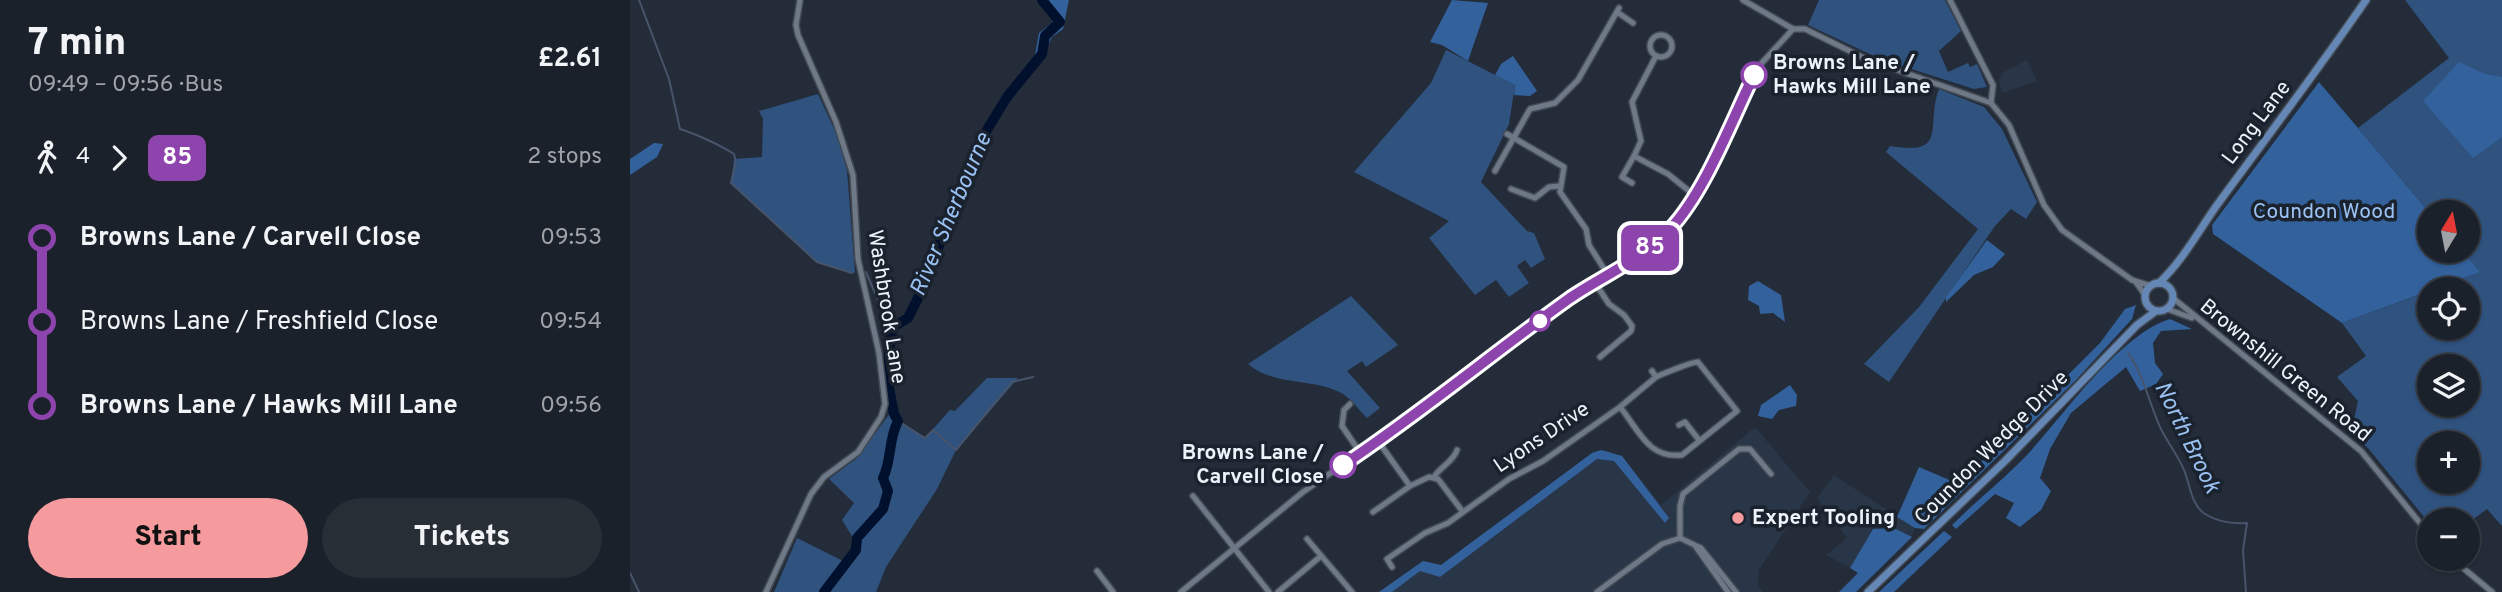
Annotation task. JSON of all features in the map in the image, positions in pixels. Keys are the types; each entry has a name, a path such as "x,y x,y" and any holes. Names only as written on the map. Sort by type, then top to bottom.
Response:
{"main road":[{"name":"Long Lane","path":"2159,283 2176,267 2217,205 2268,140 2366,0"},
{"name":"Long Lane","path":"2170,289 2176,267"},
{"path":"2159,283 2170,289 2173,298 2167,309 2157,311 2145,298 2151,286 2159,283"},
{"name":"Coundon Wedge Drive","path":"2137,325 2145,298"},
{"name":"Coundon Wedge Drive","path":"1868,592 2014,452 2137,325 2157,311"}],"street":[{"name":"Washbrook Lane","path":"766,592 818,484 858,452 881,417 885,404 879,353 859,268 853,175 836,122 798,36 796,25 800,0"},
{"path":"1743,0 1778,17 1793,29 1805,29 1866,59 1991,103 2009,125 2044,205 2062,230 2136,282 2151,286"},
{"path":"1950,0 1993,85 1991,103"},
{"path":"1495,171 1530,108 1555,103 1578,79 1618,10 1633,23"},
{"path":"1181,592 1303,492 1361,454 1595,283 1659,241 1681,216 1694,195 1759,66 1793,29"},
{"path":"1659,35 1668,37 1672,44 1670,52 1663,57 1656,56 1650,48 1652,40 1659,35"},
{"path":"1632,183 1622,177 1641,141 1632,102 1656,56"},
{"path":"1507,134 1562,165 1565,171 1559,186 1561,195 1586,229 1589,245 1608,275"},
{"path":"1634,156 1668,174 1694,195"},
{"path":"1511,189 1535,198 1551,186 1559,186"},
{"path":"2136,282 2145,298"},
{"path":"1595,283 1609,304 1624,315 1632,326 1631,331 1600,357"},
{"name":"Brownshill Green Road","path":"2173,298 2361,452 2417,520"},
{"path":"2167,309 2199,321"},
{"name":"Lyons Drive","path":"1387,559 1463,512 1620,407 1654,374 1675,372 1689,362 1698,362 1739,413 1682,455 1663,455 1655,452 1620,407"},
{"path":"1350,404 1344,410 1342,426 1361,454"},
{"path":"1684,422 1699,440"},
{"path":"1378,441 1410,486"},
{"path":"1680,538 1680,506 1683,494 1739,449 1750,449 1771,474"},
{"name":"Lyons Drive","path":"1373,512 1410,486 1434,477 1440,467 1456,453 1462,459"},
{"path":"1434,477 1463,512"},
{"path":"1192,496 1269,592"},
{"path":"1597,592 1662,544 1680,538 1691,542 1711,558 1737,592"},
{"path":"1307,539 1350,589 1342,592"},
{"path":"1416,540 1421,548"},
{"path":"1691,542 1728,592"},
{"path":"1382,552 1392,567"},
{"path":"1278,592 1321,556"},
{"path":"1097,571 1113,592"},
{"path":"2467,571 2492,592"}],"shaded area":[{"path":"1819,0 1945,0 1961,31 1939,51 1948,72 1968,63 1970,67 1977,64 1987,87 1974,89 1880,59 1808,25"},
{"path":"2405,0 2502,0 2502,526 2487,509 2480,514 2480,508 2417,508 2368,448 2351,434 2358,401 2337,377 2366,356 2342,323 2417,295 2417,340 2480,340 2480,277 2466,277 2479,272 2472,263 2480,263 2480,200 2419,200 2358,128 2449,58"},
{"path":"1446,50 1515,85 1509,124 1481,182 1527,231 1534,233 1545,259 1531,268 1525,260 1517,266 1529,283 1509,297 1496,280 1475,295 1429,238 1449,221 1354,172 1431,83"},
{"path":"2027,60 2037,81 2002,93 1999,81 2002,73"},
{"path":"1939,89 1984,107 2002,129 2037,202 2026,219 2011,209 1995,226 1889,382 1864,364 1919,307 1978,229 1886,152 1890,146 1921,147 1928,142 1932,135"},
{"path":"818,94 837,135 847,170 855,273 817,263 731,183 734,159 762,157 763,119 759,111"},
{"path":"1351,296 1398,345 1366,367 1362,361 1347,371 1380,408 1367,418 1346,396 1332,389 1270,376 1248,364"},
{"path":"987,378 1018,378 956,450 937,489 886,567 876,592 774,592 797,538 845,562 856,550 855,541 842,520 854,503 829,479 857,458 893,409 898,421 925,438 950,410 955,411"},
{"path":"1755,427 1810,492 1759,570 1758,586 1763,592 1379,592 1423,561 1441,565 1592,453 1604,450 1622,456 1661,505"},
{"path":"1834,475 1915,528 1912,537 1894,528 1873,529 1850,568 1826,555 1847,538 1817,498"}],"green space":[{"path":"1039,0 1069,0 1063,29 1052,37 1041,60 1035,55 1039,33 1052,23 1053,17"},
{"path":"1452,0 1488,3 1468,61 1442,45 1430,42"},
{"path":"1513,56 1537,91 1530,96 1514,95 1515,85 1495,75 1501,64"},
{"path":"2459,62 2485,74 2502,77 2502,137 2473,158 2423,101"},
{"name":"Coundon Wood","path":"2319,82 2419,200 2417,263 2472,263 2480,272 2466,277 2417,277 2417,295 2342,323 2213,234 2212,225"},
{"path":"654,143 663,144 657,157 630,175 630,159"},
{"path":"1987,240 2005,254 1993,267 1974,275 1946,302 1946,297"},
{"path":"1758,281 1781,295 1785,322 1773,313 1760,314 1759,306 1748,300 1749,286"},
{"path":"2136,305 2132,319 2076,380 1924,529 1915,528 1897,517 1919,467 1954,482 1963,480 2100,343 2125,309"},
{"path":"2170,319 2192,329 2161,331 2153,343 2155,363 2163,374 2156,384 2140,391 2126,367 2071,413 2050,449 2040,478 2051,491 2041,510 2020,527 2006,518 2014,503 1995,494 1956,529 1952,525 2027,455 2112,358 2151,328"},
{"path":"1790,385 1797,395 1796,406 1779,410 1772,419 1758,416 1761,405"},
{"path":"1601,450 1622,456 1669,518 1665,523 1614,461 1597,459 1440,577 1420,571 1392,592 1379,592 1423,561 1441,565 1592,453"},
{"path":"1894,528 1912,537 1856,592 1839,592 1858,573 1850,568 1873,529"},
{"path":"1944,531 1952,537 1894,592 1879,592"}],"waterway":[{"path":"639,0 669,79 680,129 734,154 736,162 731,183 817,262 852,273"},
{"name":"River Sherbourne","path":"824,592 856,550 857,538 883,509 888,491 883,478 898,421 894,414 886,372 893,327 908,318 918,298 982,138 1007,97 1042,54 1045,36 1060,22 1042,0"},
{"path":"866,272 887,321 893,327"},
{"name":"North Brook","path":"2128,353 2142,380 2160,427 2182,464 2200,510 2215,519 2247,523 2243,550 2246,592"},
{"path":"898,421 925,438 933,430 956,450 1012,382 1033,377"},
{"path":"630,573 639,592"}],"bus line":[{"name":"85","path":"1343,465 1467,378 1572,297 1622,268 1659,241 1686,207 1754,75"}],"place":[{"name":"Browns Lane / Hawks Mill Lane","path":"1754,75"},
{"name":"Browns Lane / Carvell Close","path":"1343,465"},
{"name":"Expert Tooling","path":"1738,518"}]}
